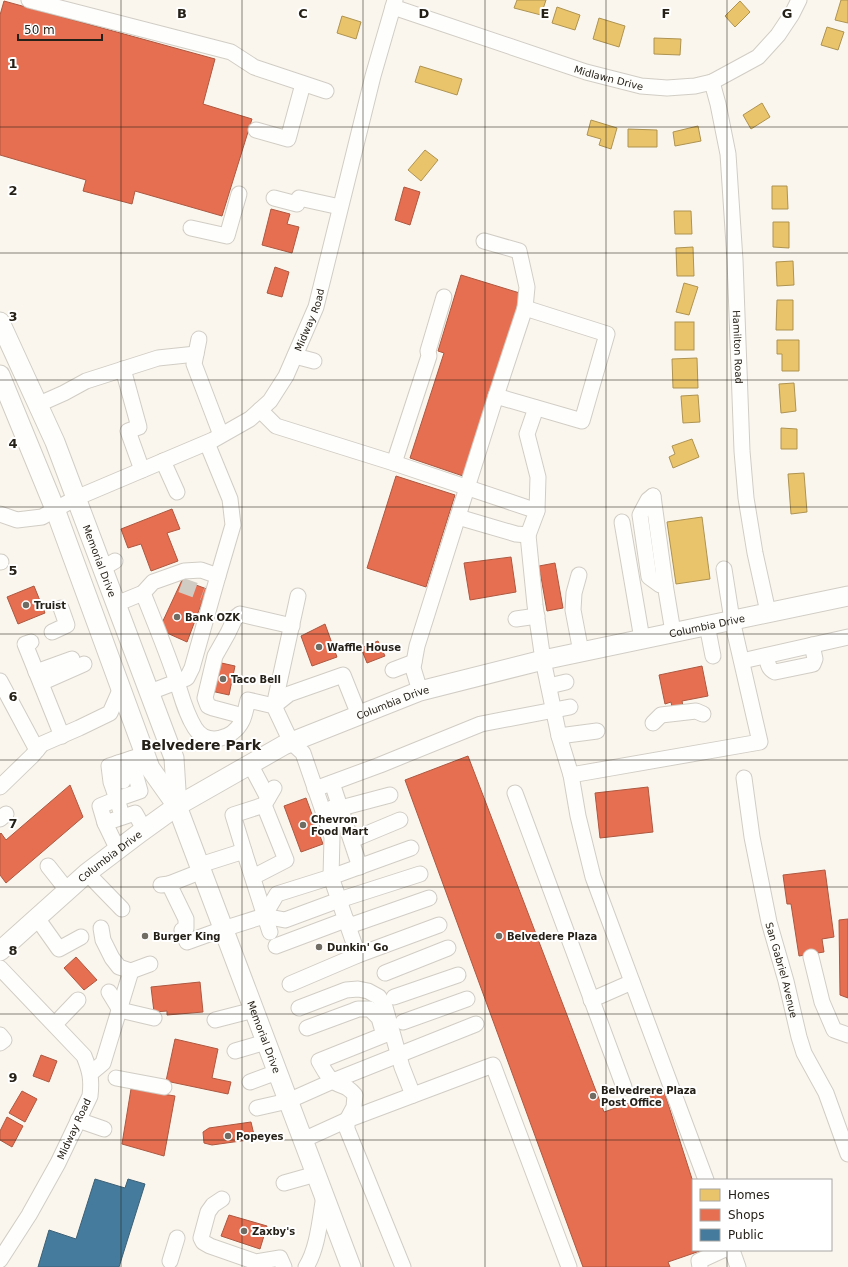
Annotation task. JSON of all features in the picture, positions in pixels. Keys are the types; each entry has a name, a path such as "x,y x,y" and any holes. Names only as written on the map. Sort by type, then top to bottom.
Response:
{"main road":[{"name":"Memorial Drive","path":"0,322 55,442 76,498 109,565 116,604 174,758 177,806"},
{"name":"Memorial Drive","path":"0,375 55,509 121,688 132,759 150,768 177,806 316,1174 346,1266"},
{"name":"Columbia Drive","path":"0,951 87,873 144,829 177,806 291,742 420,691 543,660 848,596"}],"street":[{"path":"29,0 231,52 254,67 326,91"},
{"name":"Midlawn Drive","path":"394,4 586,72 641,86 667,88 712,82 758,56 778,35 792,14 798,0"},
{"name":"Midway Road","path":"0,514 17,520 42,517 76,498 221,436 250,419 270,400 282,382 295,356 316,307 373,76 394,4"},
{"name":"Hamilton Road","path":"712,82 728,154 735,260 742,451 746,498 755,553 768,612"},
{"path":"256,130 288,139 303,84"},
{"path":"191,228 227,236 239,194"},
{"path":"274,198 340,207"},
{"path":"420,691 413,668 414,662 427,632 424,602 458,517 524,308 527,287 519,251 484,240"},
{"path":"394,462 429,356 428,351 444,297"},
{"path":"496,396 582,421 607,334 524,308"},
{"path":"199,339 194,364 221,436"},
{"path":"38,404 64,393 86,381 158,358 196,354"},
{"path":"295,356 314,361"},
{"path":"124,369 139,427 128,431 142,470"},
{"path":"536,408 527,434 538,476 537,511 528,535 536,616 543,660 559,736 570,775 578,816 593,877 706,1179"},
{"path":"260,410 276,426 394,462 537,511"},
{"path":"150,692 187,678 192,668 207,595 218,576 234,525 230,499 207,443"},
{"path":"163,462 177,492"},
{"path":"650,498 663,585 673,632"},
{"path":"458,517 516,534 528,535"},
{"path":"622,522 642,639"},
{"path":"570,775 760,742 732,620 724,569"},
{"path":"116,604 144,593 153,582 184,571 201,570 218,576"},
{"path":"579,575 574,593 573,610 581,652"},
{"path":"164,578 181,585"},
{"path":"144,593 177,682 184,706 195,729 204,737 215,740 222,739 230,734 242,722 248,700 274,706"},
{"path":"298,596 274,706 291,742 303,753 315,789 331,808 352,840 356,869"},
{"path":"52,632 67,625 61,608"},
{"path":"243,716 208,706 205,698 214,656 228,633 234,618 240,614 292,626"},
{"path":"516,619 536,616"},
{"path":"707,625 713,656"},
{"path":"742,661 848,637"},
{"path":"30,642 25,644 62,736"},
{"path":"37,675 81,657"},
{"path":"393,670 414,662"},
{"path":"274,706 289,694 343,675 359,715"},
{"path":"0,681 37,750"},
{"path":"549,686 566,682"},
{"path":"0,787 42,744 110,713 121,688"},
{"path":"315,789 380,765 481,724 570,707"},
{"path":"653,723 661,715 696,711 703,714"},
{"path":"559,736 597,731"},
{"path":"118,850 105,823 100,806 123,792 140,791 132,759 109,766 111,782 123,792"},
{"path":"250,764 268,797 286,860 253,877"},
{"name":"San Gabriel Avenue","path":"744,778 752,837 769,922 786,981 799,1037 804,1053 826,1093 848,1154"},
{"path":"332,783 331,878 358,955"},
{"path":"123,792 123,817"},
{"path":"515,793 624,1087"},
{"path":"331,808 390,795"},
{"path":"268,797 233,815 270,932"},
{"path":"331,808 356,869"},
{"path":"105,823 135,813 144,829"},
{"path":"352,840 400,820"},
{"path":"264,916 277,894 331,878 411,848"},
{"path":"244,851 165,884 186,919 186,928 182,930 187,942 264,916 285,920 339,900 420,874"},
{"path":"48,866 67,890"},
{"path":"87,873 122,909"},
{"path":"276,946 340,922 348,923 429,898"},
{"path":"37,918 59,949 81,937"},
{"path":"290,984 358,955 439,925"},
{"path":"101,928 103,940 112,958 119,967 131,971 150,964"},
{"path":"384,972 448,948"},
{"path":"811,957 822,1002 834,1030 848,1035"},
{"name":"Midway Road","path":"0,968 84,1056 91,1073 92,1084 90,1096 78,1120 70,1152 0,1260"},
{"path":"91,1073 102,1063 120,1010 131,971"},
{"path":"394,997 458,975"},
{"path":"591,1000 632,982"},
{"path":"299,1008 346,990 358,989 368,991 379,997 385,1007 388,1034"},
{"path":"109,992 120,1010 154,1018"},
{"path":"403,1022 467,999"},
{"path":"54,1024 78,1000"},
{"path":"307,1028 352,1011 370,1009 379,1018 399,1055 413,1095"},
{"path":"216,1020 254,1010"},
{"path":"257,1108 288,1101 333,1081 476,1024"},
{"path":"388,1034 319,1061 333,1081 349,1088 355,1096 354,1107 347,1120 347,1130 403,1267"},
{"path":"0,1035 4,1040 0,1043"},
{"path":"235,1051 266,1042"},
{"path":"303,1140 347,1120 493,1065 570,1267"},
{"path":"250,1082 277,1072"},
{"path":"116,1078 164,1087"},
{"path":"78,1120 104,1130"},
{"path":"284,1183 316,1174"},
{"path":"306,1267 315,1246 324,1196"},
{"path":"222,1199 213,1205 208,1212 201,1238 203,1242 210,1246 256,1262 282,1262"},
{"path":"170,1260 177,1238"},
{"path":"700,1267 699,1261 721,1251"},
{"path":"732,1251 738,1267"}],"building: Homes":[{"path":"517,0 546,0 541,15 514,8"},
{"path":"841,0 848,0 848,23 835,20"},
{"path":"740,1 750,12 735,27 725,16"},
{"path":"557,7 580,15 575,30 552,23"},
{"path":"342,16 361,22 356,39 337,33"},
{"path":"599,18 625,26 619,47 593,39"},
{"path":"827,27 844,32 838,50 821,45"},
{"path":"654,38 681,39 680,55 654,54"},
{"path":"420,66 462,79 457,95 415,82"},
{"path":"762,103 770,117 751,129 743,115"},
{"path":"591,120 617,128 611,149 599,145 601,139 587,135"},
{"path":"698,126 701,141 675,146 673,132"},
{"path":"628,129 657,130 657,147 628,147"},
{"path":"425,150 438,160 421,181 408,170"},
{"path":"772,186 787,186 788,209 772,209"},
{"path":"674,211 691,211 692,234 675,234"},
{"path":"773,222 789,222 789,248 773,247"},
{"path":"693,247 694,276 677,276 676,248"},
{"path":"793,261 794,285 777,286 776,262"},
{"path":"684,283 698,287 689,315 676,312"},
{"path":"777,300 793,300 793,330 776,330"},
{"path":"675,322 694,322 694,350 675,350"},
{"path":"777,340 799,340 799,371 782,371 782,354 777,354"},
{"path":"697,358 698,388 673,388 672,359"},
{"path":"794,383 796,411 781,413 779,384"},
{"path":"698,395 700,422 683,423 681,396"},
{"path":"781,428 797,429 797,449 781,449"},
{"path":"692,439 699,457 673,468 669,457 675,454 672,446"},
{"path":"804,473 807,512 791,514 788,474"},
{"path":"702,517 710,579 676,584 667,522"}],"building: Shops":[{"path":"4,1 215,59 203,104 252,119 222,216 135,191 132,204 83,191 86,180 0,155 0,15"},
{"path":"404,187 420,192 410,225 395,220"},
{"path":"271,209 290,214 287,224 299,227 292,253 262,245"},
{"path":"275,267 289,272 282,297 267,293"},
{"path":"461,275 523,294 463,476 410,458 444,353 438,351"},
{"path":"396,476 455,495 426,587 367,568"},
{"path":"172,509 180,529 167,533 178,561 151,571 141,544 128,548 121,529"},
{"path":"511,557 516,592 470,600 464,563"},
{"path":"555,563 563,608 547,611 539,566"},
{"path":"182,580 207,589 187,642 167,633 162,623"},
{"name":"Truist","path":"34,586 45,613 18,624 7,597"},
{"name":"Waffle House","path":"325,624 337,657 312,666 301,636"},
{"path":"378,641 385,656 367,663 361,648"},
{"name":"Taco Bell","path":"217,662 235,666 229,695 211,691"},
{"path":"702,666 708,696 682,701 685,716 674,718 671,702 665,704 659,675"},
{"name":"Belvedere Plaza","path":"468,756 604,1112 664,1091 692,1179 692,1251 700,1251 668,1262 670,1267 583,1267 405,780"},
{"path":"70,785 83,817 6,883 0,875 0,834 1,833 6,840"},
{"path":"648,787 653,832 600,838 595,793"},
{"name":"Chevron Food Mart","path":"306,798 323,844 301,852 284,806"},
{"path":"825,870 834,937 822,939 824,952 799,956 791,904 787,904 783,875"},
{"path":"848,919 848,998 840,995 839,920"},
{"path":"76,957 97,980 84,990 64,968"},
{"path":"200,982 203,1012 167,1015 167,1011 154,1012 151,987"},
{"path":"175,1039 218,1049 212,1078 231,1082 228,1094 166,1081"},
{"path":"41,1055 57,1061 49,1082 33,1076"},
{"path":"131,1089 175,1096 164,1156 122,1144"},
{"path":"22,1091 37,1099 25,1122 9,1113"},
{"path":"7,1117 23,1126 12,1147 0,1140 0,1131"},
{"name":"Popeyes","path":"251,1122 255,1139 212,1145 204,1143 203,1132 209,1128"},
{"name":"Zaxby's","path":"229,1215 267,1226 260,1249 221,1236"}],"building: Public":[{"path":"95,1179 125,1188 128,1179 145,1184 119,1267 38,1267 49,1230 76,1239"}],"tunnel":[{"path":"181,585 203,593"}],"place":[{"name":"Truist","path":"26,605"},
{"name":"Bank OZK","path":"177,617"},
{"name":"Waffle House","path":"319,647"},
{"name":"Taco Bell","path":"223,679"},
{"name":"Chevron Food Mart","path":"303,825"},
{"name":"Burger King","path":"145,936"},
{"name":"Belvedere Plaza","path":"499,936"},
{"name":"Dunkin' Go","path":"319,947"},
{"name":"Belvedrere Plaza Post Office","path":"593,1096"},
{"name":"Popeyes","path":"228,1136"},
{"name":"Zaxby's","path":"244,1231"}],"district":[{"name":"Belvedere Park","path":"201,745"}]}
